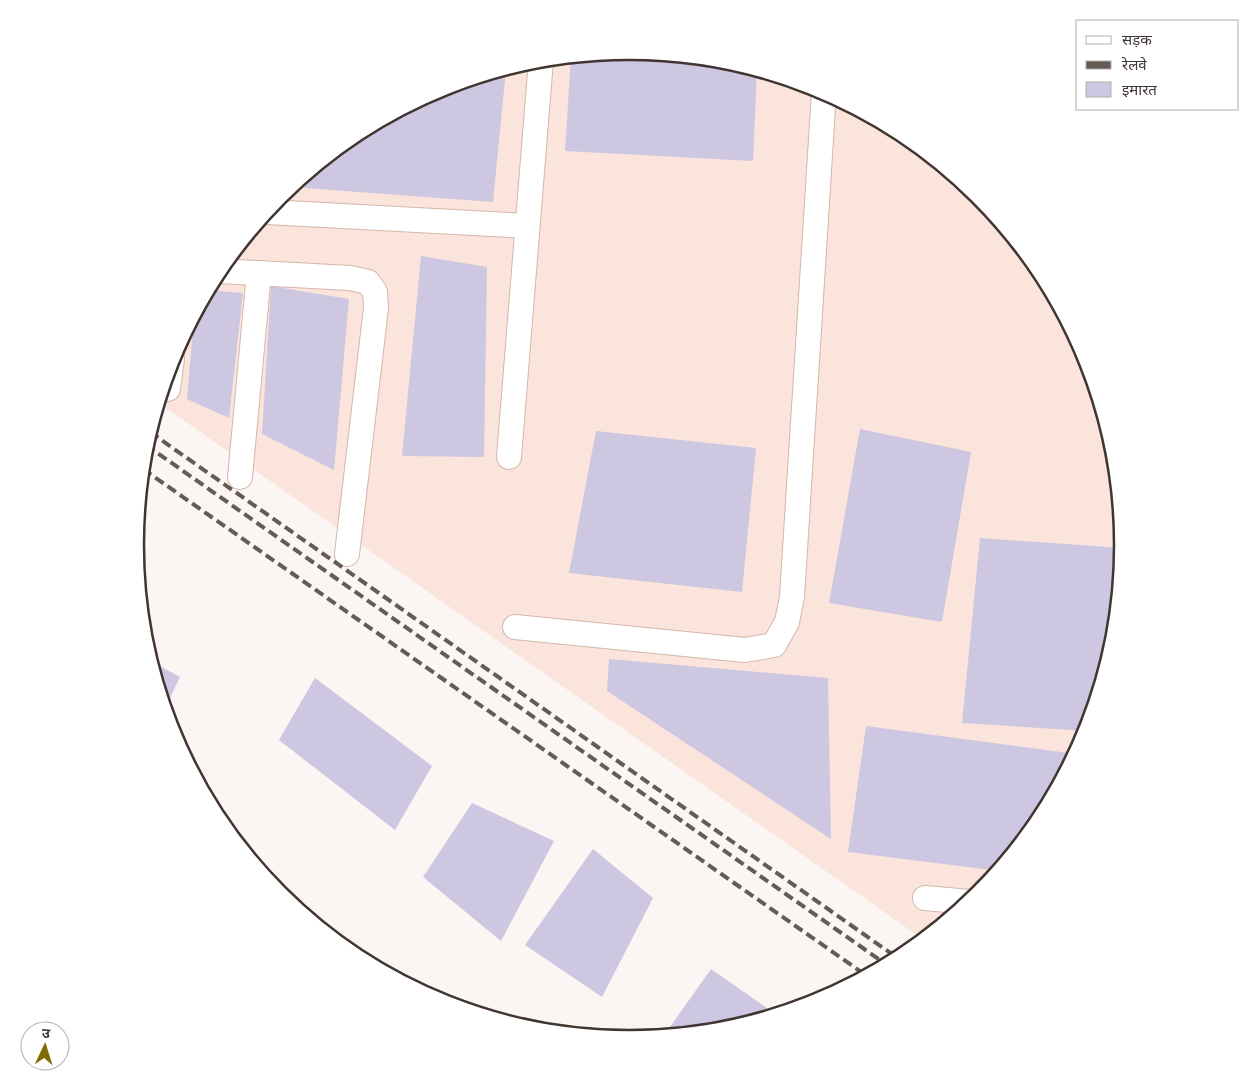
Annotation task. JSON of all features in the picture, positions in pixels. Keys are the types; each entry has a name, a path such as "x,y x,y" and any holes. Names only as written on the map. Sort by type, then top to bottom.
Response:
{"lane":[{"path":"510,457 540,68"},
{"path":"516,627 745,650 774,645 787,622 792,598 823,101"},
{"path":"276,212 527,226"},
{"path":"229,272 350,278 368,282 375,292 376,308 347,554"},
{"path":"240,477 259,273"},
{"path":"925,898 960,901"}],"shaded area":[{"path":"630,60 693,64 724,69 786,86 844,110 872,125 925,160 950,180 995,225 1015,250 1050,303 1065,331 1089,389 1098,420 1106,451 1114,514 1115,546 1111,609 1106,640 1089,702 1065,760 1050,788 1015,841 995,866 950,911 918,936 165,407 181,360 194,331 226,276 264,225 309,180 334,160 387,125 415,110 473,86 504,77 535,69 598,61"}],"building":[{"path":"630,60 661,61 724,69 757,77 753,161 565,151 571,64"},
{"path":"505,77 493,202 301,188 334,160 387,125 444,97"},
{"path":"421,256 487,267 484,457 402,456"},
{"path":"271,286 349,299 334,470 262,434"},
{"path":"217,291 243,293 229,418 187,399 194,331"},
{"path":"860,429 971,452 942,622 829,603"},
{"path":"596,431 756,448 742,592 569,573"},
{"path":"980,538 1115,547 1111,609 1106,640 1089,702 1078,730 962,723"},
{"path":"609,659 828,678 831,839 607,691"},
{"path":"160,666 180,677 169,699"},
{"path":"315,678 432,766 395,830 279,740"},
{"path":"866,726 1068,753 1033,815 991,870 848,852"},
{"path":"472,803 554,841 501,941 423,877"},
{"path":"593,849 653,898 602,997 525,945"},
{"path":"711,969 767,1008 766,1011 724,1022 668,1029"}],"railway":[{"path":"157,437 891,954"},
{"path":"153,450 881,961"},
{"path":"149,473 861,972"}]}
